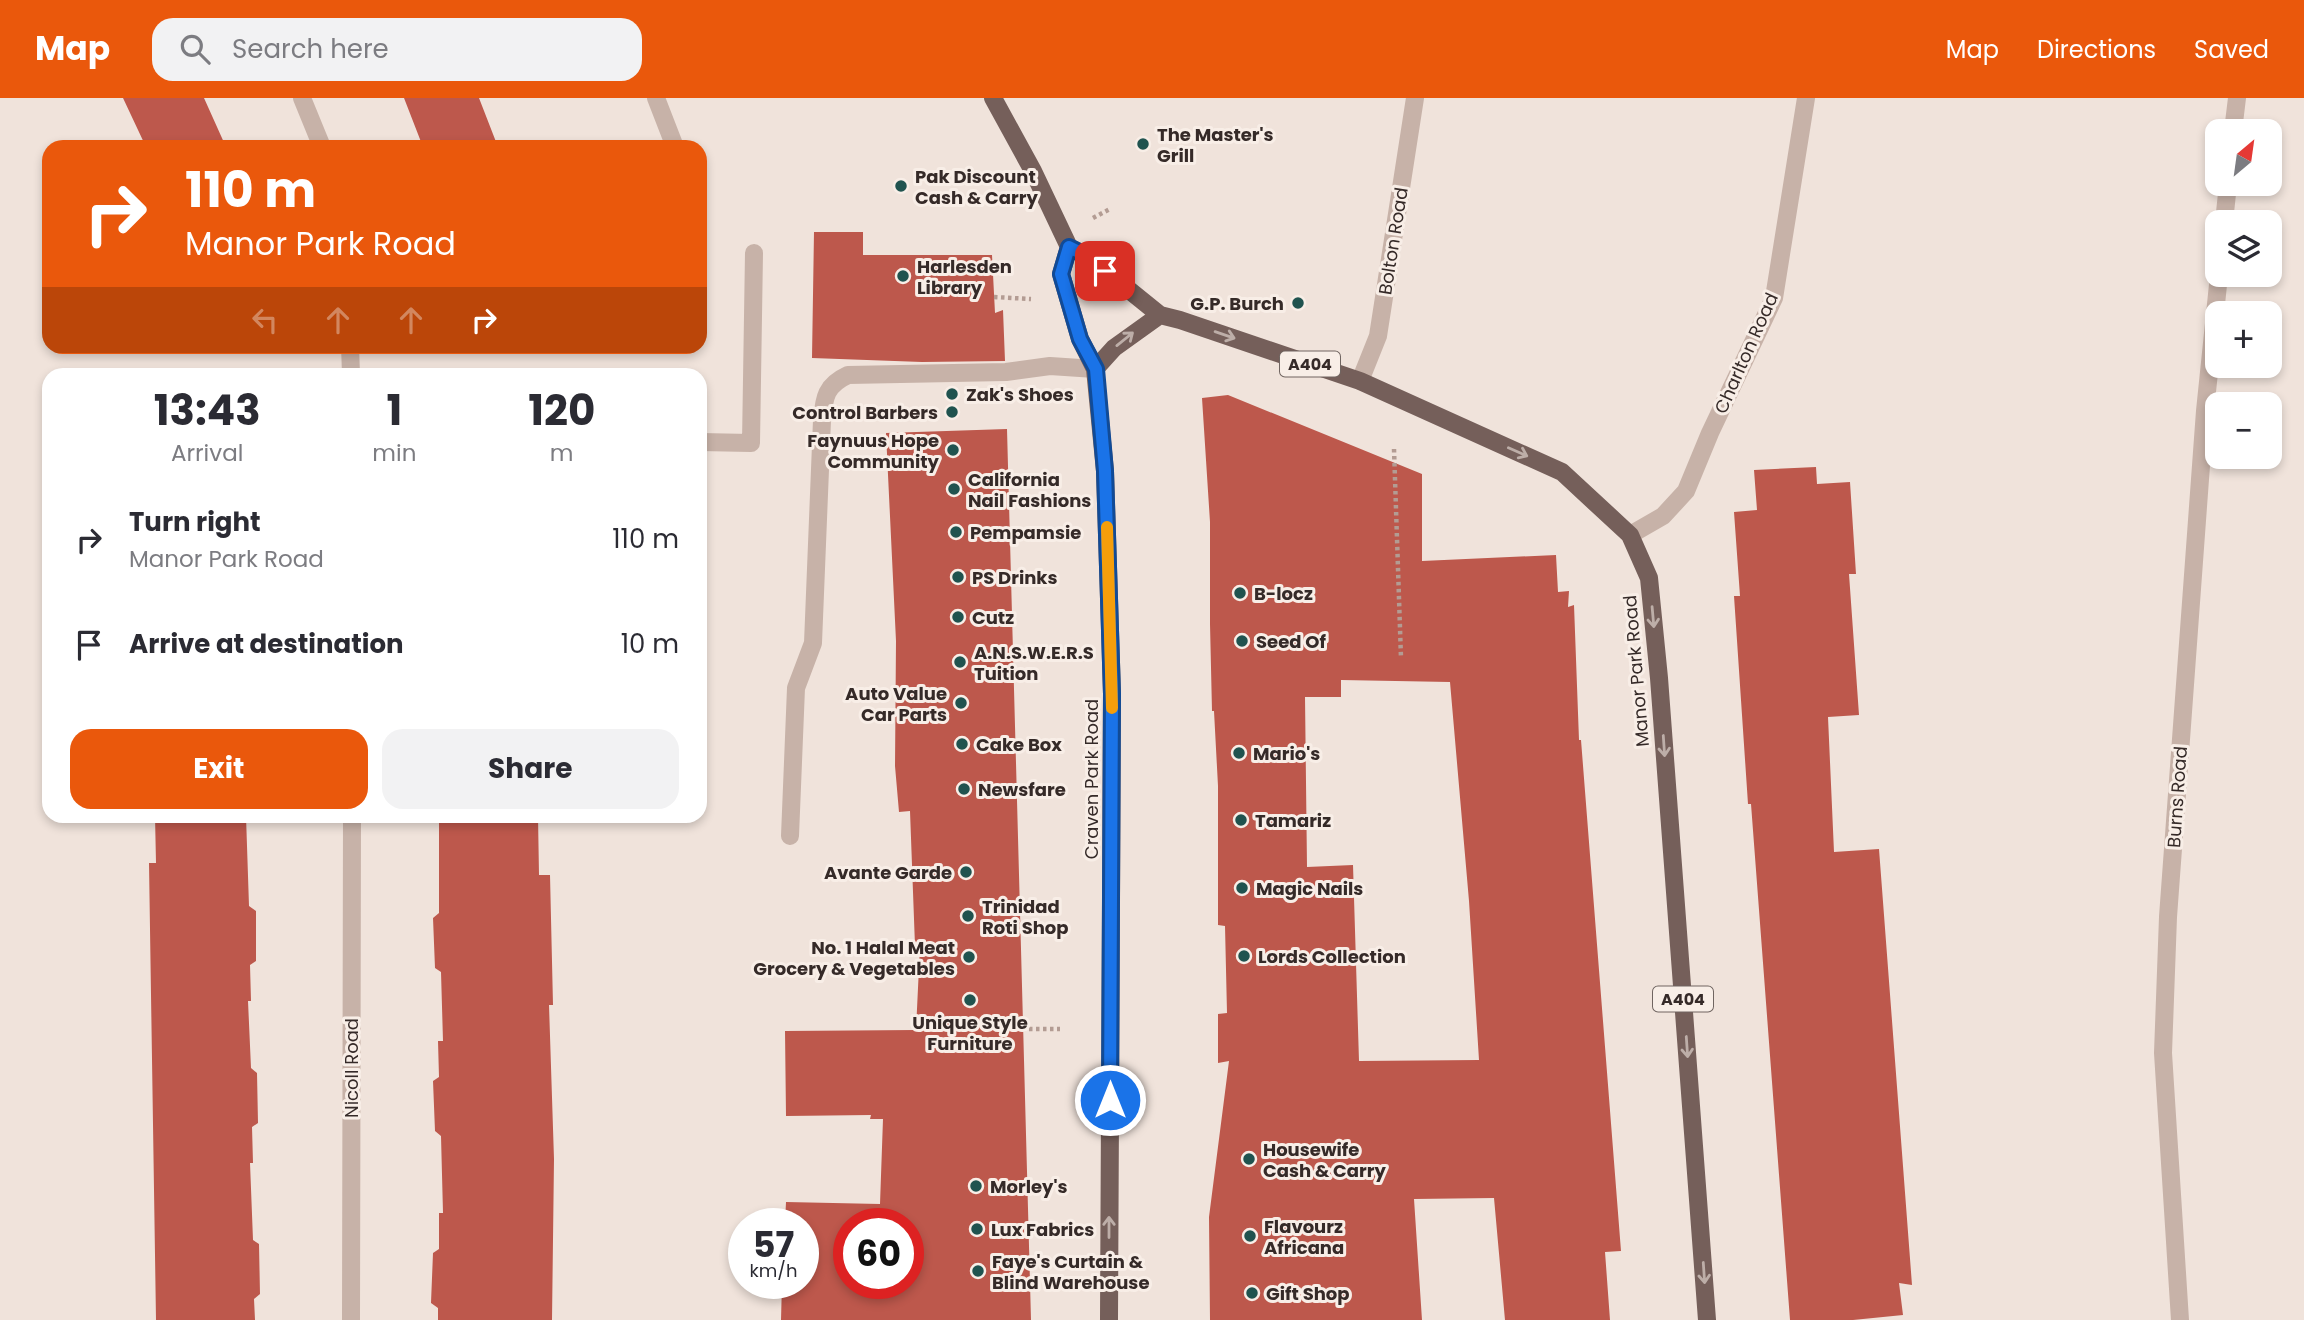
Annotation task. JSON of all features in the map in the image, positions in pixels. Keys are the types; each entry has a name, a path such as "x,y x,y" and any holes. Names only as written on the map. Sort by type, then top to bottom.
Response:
{"main road":[{"path":"993,98 1033,171 1069,247"},
{"name":"Manor Park Road","path":"1069,247 1087,256 1160,315 1360,381 1562,472 1630,534 1649,578 1659,678 1707,1320"},
{"name":"Craven Park Road","path":"1069,247 1061,274 1080,339 1096,369 1105,471 1112,694 1110,1320"},
{"path":"1096,369 1114,348 1160,315"}],"street":[{"path":"302,98 319,140"},
{"path":"656,98 672,140"},
{"name":"Bolton Road","path":"1360,381 1378,336 1415,98"},
{"name":"Charlton Road","path":"1630,534 1663,516 1686,491 1710,433 1774,298 1806,98"},
{"path":"2234,119 2237,98"},
{"path":"707,442 751,443 754,253"},
{"name":"Burns Road","path":"2180,1320 2163,1053 2169,904 2205,411 2218,287"},
{"path":"790,836 796,688 813,643 822,420 824,400 833,382 848,376 1006,372 1049,366 1096,369"},
{"name":"Nicoll Road","path":"351,1320 352,823"}],"path":[{"path":"1093,219 1110,209"},
{"path":"994,297 1032,299"},
{"path":"1394,449 1401,658"},
{"path":"1022,1029 1060,1029"}],"building":[{"path":"123,98 204,98 223,140 143,140"},
{"path":"404,98 479,98 495,140 420,140"},
{"name":"Harlesden Library","path":"814,232 863,232 863,255 992,255 995,313 1003,310 1005,361 922,362 812,358"},
{"path":"1228,395 1422,474 1422,561 1556,555 1558,592 1569,591 1568,607 1574,605 1579,740 1621,1251 1605,1252 1610,1320 1505,1320 1494,1198 1414,1199 1422,1320 1210,1320 1209,1217 1229,1061 1218,1063 1218,1014 1227,1013 1225,926 1218,925 1218,786 1212,711 1210,522 1202,398","holes":["1341,680 1450,682 1469,901 1479,1060 1359,1061 1353,865 1307,867 1305,697 1341,697"]},
{"path":"1007,429 1031,1320 781,1320 782,1299 819,1299 819,1208 786,1208 786,1202 880,1204 883,1119 870,1119 871,1115 786,1116 785,1031 916,1030 920,946 915,946 910,811 899,812 895,766 896,641 886,433"},
{"path":"1816,467 1817,484 1850,482 1856,574 1849,574 1859,715 1828,717 1834,852 1879,849 1912,1285 1899,1283 1903,1315 1853,1320 1790,1320 1734,596 1740,596 1734,512 1757,510 1754,470"},
{"path":"155,823 246,823 249,906 256,911 256,961 250,965 251,1001 248,1001 251,1068 257,1073 258,1123 252,1127 253,1163 250,1163 253,1240 259,1244 260,1294 254,1299 255,1320 156,1320 149,863 156,863"},
{"path":"439,823 538,823 539,875 550,875 553,1005 549,1005 554,1159 552,1320 438,1320 438,1308 431,1303 433,1253 439,1249 439,1213 443,1213 441,1136 435,1131 433,1081 439,1077 438,1041 443,1041 441,972 435,968 433,918 439,913"}],"slow traffic":[{"path":"1107,527 1112,708"}],"place":[{"name":"The Master's Grill","path":"1143,144"},
{"name":"Pak Discount Cash & Carry","path":"901,186"},
{"name":"Harlesden Library","path":"903,276"},
{"name":"G.P. Burch","path":"1298,303"},
{"name":"Zak's Shoes","path":"952,394"},
{"name":"Control Barbers","path":"952,412"},
{"name":"Faynuus Hope Community","path":"953,450"},
{"name":"California Nail Fashions","path":"954,489"},
{"name":"Pempamsie","path":"956,532"},
{"name":"PS Drinks","path":"958,577"},
{"name":"B-locz","path":"1240,593"},
{"name":"Cutz","path":"958,617"},
{"name":"Seed Of","path":"1242,641"},
{"name":"A.N.S.W.E.R.S Tuition","path":"960,662"},
{"name":"Auto Value Car Parts","path":"961,703"},
{"name":"Cake Box","path":"962,744"},
{"name":"Mario's","path":"1239,753"},
{"name":"Newsfare","path":"964,789"},
{"name":"Tamariz","path":"1241,820"},
{"name":"Avante Garde","path":"966,872"},
{"name":"Magic Nails","path":"1242,888"},
{"name":"Trinidad Roti Shop","path":"968,916"},
{"name":"Lords Collection","path":"1244,956"},
{"name":"No. 1 Halal Meat Grocery & Vegetables","path":"969,957"},
{"name":"Unique Style Furniture","path":"970,1000"},
{"name":"Housewife Cash & Carry","path":"1249,1159"},
{"name":"Morley's","path":"976,1186"},
{"name":"Lux Fabrics","path":"977,1229"},
{"name":"Flavourz Africana","path":"1250,1236"},
{"name":"Faye's Curtain & Blind Warehouse","path":"978,1271"},
{"name":"Gift Shop","path":"1252,1293"}],"route":[{"path":"1105,271 1087,256 1069,247 1061,274 1080,339 1096,369 1105,471 1112,694 1110,1100"}]}
